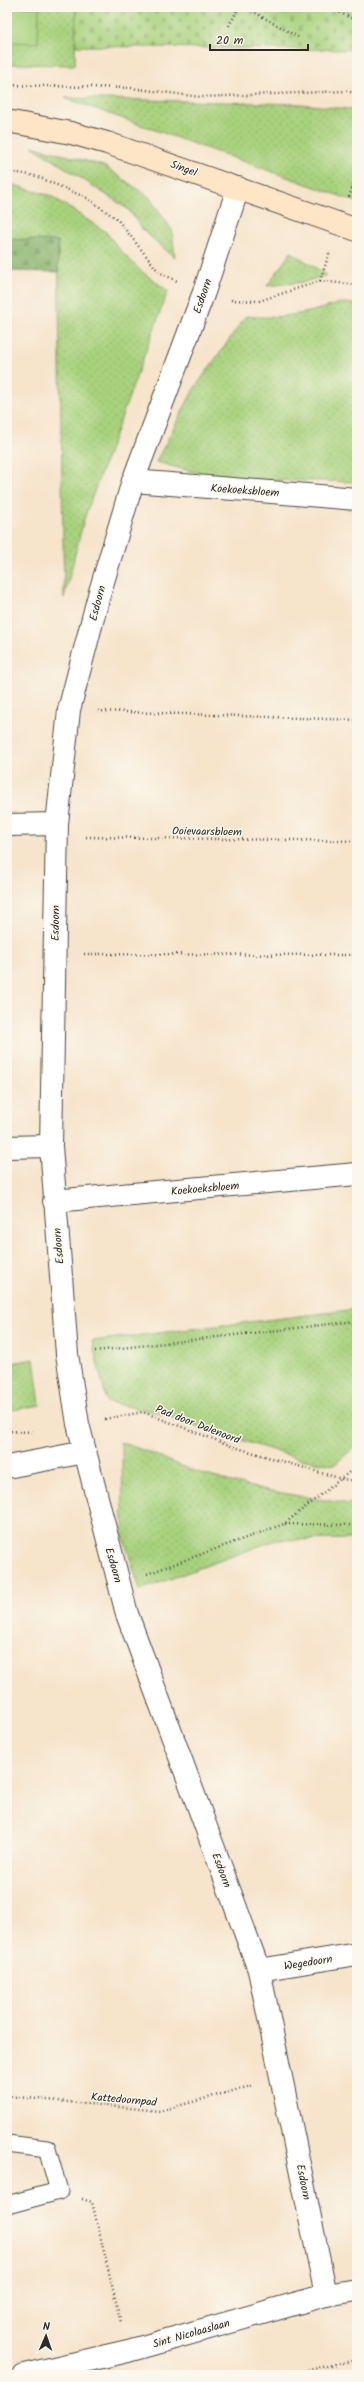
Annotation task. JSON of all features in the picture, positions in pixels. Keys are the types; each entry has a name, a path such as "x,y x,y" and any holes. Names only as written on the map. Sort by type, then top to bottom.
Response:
{"street":[{"name":"Singel","path":"7,121 71,132 108,142 357,230"},
{"name":"Esdoorn","path":"238,188 204,292 133,481 99,595 69,710 57,830 51,1146 54,1201 67,1354 78,1424 127,1614 259,1970 283,2077 326,2295"},
{"name":"Koekoeksbloem","path":"133,481 357,499"},
{"path":"7,826 57,830"},
{"path":"7,1148 51,1146"},
{"name":"Koekoeksbloem","path":"54,1201 357,1174"},
{"path":"7,1467 85,1452"},
{"name":"Wegedoorn","path":"259,1970 357,1954"},
{"name":"Sint Nicolaaslaan","path":"24,2375 128,2351 326,2295 357,2290"}],"lane":[{"path":"7,2144 46,2149 58,2191 7,2205"}],"path":[{"path":"229,26 239,7"},
{"path":"245,7 298,37"},
{"path":"329,7 334,8 357,21"},
{"path":"7,85 131,88 201,97 347,91 357,94"},
{"path":"7,171 36,176 87,198 117,219 159,272 204,292 229,300 259,301 320,281 357,285"},
{"path":"69,710 357,720"},
{"name":"Ooievaarsbloem","path":"57,830 357,841"},
{"path":"54,954 357,956"},
{"path":"67,1354 357,1321"},
{"name":"Pad door Dalenoord","path":"78,1424 143,1412 234,1447 342,1479 357,1481"},
{"path":"7,1431 35,1432"},
{"path":"120,1585 284,1524 357,1466"},
{"path":"284,1524 357,1525"},
{"name":"Kattedoornpad","path":"7,2096 160,2111 283,2077"},
{"path":"58,2191 92,2202 128,2351"},
{"path":"284,2375 357,2360"}],"green space":[{"path":"7,7 76,7 75,65 7,64"},
{"path":"7,7 39,7 38,43 7,42"},
{"path":"76,7 357,7 357,50 75,46"},
{"path":"65,98 301,104 357,110 357,202"},
{"path":"32,146 104,166 149,197 172,230 175,258 143,230 128,209"},
{"path":"7,183 51,196 106,232 120,250 141,271 168,291 84,519 64,598 58,241 7,239"},
{"path":"7,239 58,241 58,272 7,271"},
{"path":"291,252 327,275 304,282 267,286"},
{"path":"340,303 357,304 357,482 236,479 201,474 156,462 194,389 246,316 270,317 294,315"},
{"path":"357,1309 357,1445 334,1465 300,1459 154,1412 107,1402 92,1341"},
{"path":"34,1359 40,1405 7,1411 7,1364"},
{"path":"120,1442 205,1475 234,1483 287,1494 357,1505 357,1539 276,1540 140,1590 123,1536 122,1448"}]}
